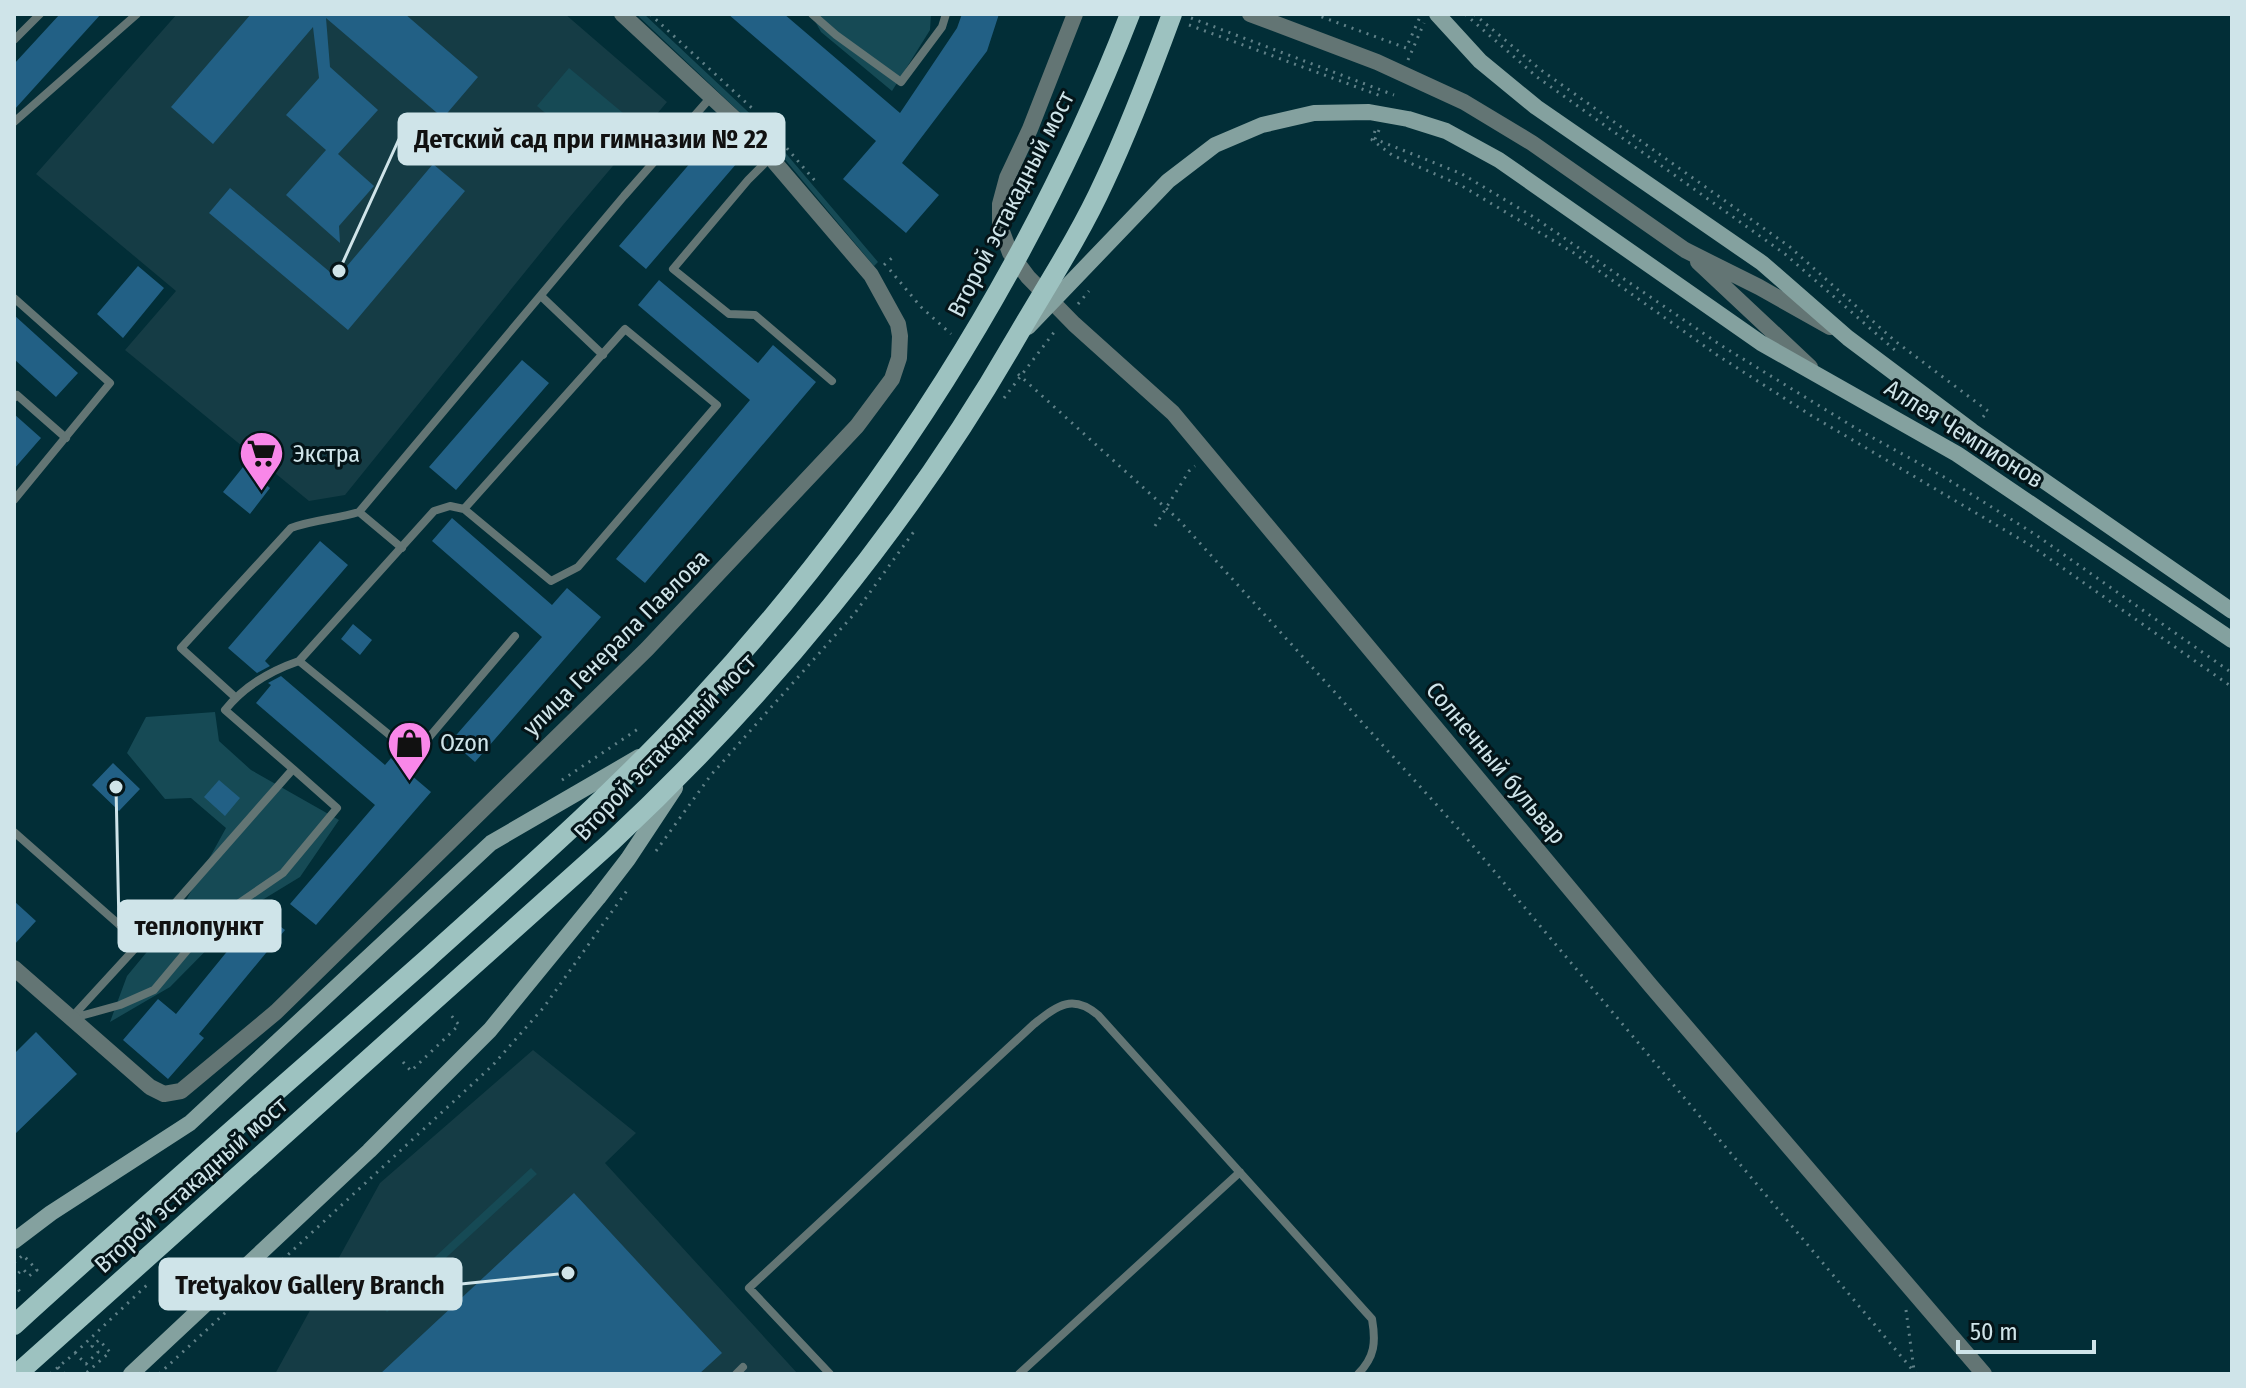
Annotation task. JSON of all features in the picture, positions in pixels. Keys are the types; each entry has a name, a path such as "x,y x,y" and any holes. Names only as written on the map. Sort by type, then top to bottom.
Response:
{"main road":[{"name":"Второй эстакадный мост","path":"14,1325 582,819 725,672 827,549 971,339 1056,181 1130,14"},
{"path":"1437,14 1480,61 1536,107 1762,263 1848,338"},
{"name":"Второй эстакадный мост","path":"17,1374 532,915 688,768 788,658 862,567 942,455 1016,340 1063,262 1104,184 1180,19"},
{"path":"1016,340 1168,181 1200,155 1230,138 1282,119 1351,111 1408,119 1463,138 1761,343 1818,374"},
{"name":"Аллея Чемпионов","path":"1848,338 2039,479 2232,611"},
{"name":"Аллея Чемпионов","path":"1818,374 1957,454 2232,640"},
{"path":"14,1241 51,1213 190,1123 491,843 654,748"},
{"path":"131,1374 440,1083 519,997 628,859 688,768"}],"street":[{"path":"622,14 771,158"},
{"name":"Солнечный бульвар","path":"1075,14 1030,129 1007,178 1000,204 1000,226 1010,253 1028,277 1074,324 1173,413 1651,986 1984,1374"},
{"name":"Аллея Чемпионов","path":"1250,14 1377,62 1464,102 1532,143 1685,250 1818,374"},
{"name":"улица Генерала Павлова","path":"14,968 150,1087 164,1094 181,1091 276,1012 668,627 857,426 892,379 899,358 898,324 871,275 771,158"},
{"name":"Аллея Чемпионов","path":"1685,250 1759,287 1848,338"}],"lane":[{"path":"14,40 40,14"},
{"path":"14,122 137,14"},
{"path":"812,14 901,82 942,27 946,14"},
{"path":"235,697 181,648 291,528 359,512 711,97"},
{"path":"771,158 748,180 673,269 729,314 755,315 832,381"},
{"path":"541,296 603,355"},
{"path":"14,298 110,383 14,500"},
{"path":"72,1018 120,1005 154,990 210,923 283,873 337,808 225,710 235,697 277,668 299,661 434,511 450,506 464,509 551,581 578,567 717,405 625,329 464,509"},
{"path":"14,398 17,395 66,438"},
{"path":"359,512 402,548"},
{"path":"299,661 414,755 515,636"},
{"path":"72,1018 293,769"},
{"path":"14,832 140,943"},
{"path":"830,1374 749,1288 1022,1034 1054,1008 1073,1002 1086,1005 1098,1015 1372,1319 1376,1340 1372,1355 1358,1374"},
{"path":"1019,1374 1240,1172"},
{"path":"736,1374 743,1367"}],"path":[{"path":"1180,14 1394,95"},
{"path":"1314,14 1406,48 1423,14"},
{"path":"1465,14 1537,77 1785,254 1898,353"},
{"path":"1474,14 1541,70 1790,247 1895,341 1988,411 1980,421"},
{"path":"1180,19 1389,98"},
{"path":"1385,127 1377,126 1372,140 1392,155 1462,186 1574,253 1717,355 1812,416 2030,545 2232,687"},
{"path":"899,282 956,338"},
{"path":"1074,309 1094,285"},
{"path":"1044,345 1064,321"},
{"path":"1012,369 1167,509 1463,834 1915,1374"},
{"path":"1155,526 1189,471 1208,455"},
{"path":"1944,477 2036,535 2232,673"},
{"path":"403,1062 411,1071 459,1025 449,1012"},
{"path":"159,1374 385,1166"},
{"path":"14,1263 23,1255 37,1270 29,1276 23,1269 14,1277"},
{"path":"1900,1274 1915,1374"},
{"path":"14,1283 21,1291 14,1297"},
{"path":"50,1374 75,1353 86,1364 98,1352 92,1346 99,1340 110,1352 85,1374"}],"shaded area":[{"path":"177,14 565,14 667,102 563,225 345,495 309,501 125,350 176,291 36,174"},
{"path":"636,14 644,14 761,124 878,262 874,266 767,138"},
{"path":"811,14 931,14 930,30 892,91 821,32"},
{"path":"569,68 623,113 591,152 537,106"},
{"path":"215,712 219,741 251,770 339,820 300,877 246,910 170,987 110,1022 127,976 179,913 226,828 191,798 165,799 127,753 146,717"},
{"path":"533,1050 636,1133 605,1163 798,1374 275,1374 380,1183"},
{"path":"531,1168 537,1174 387,1312 382,1306"}],"building":[{"path":"60,14 101,14 14,110 14,64"},
{"path":"251,14 405,14 478,77 443,118 326,18 330,67 378,110 338,154 374,186 339,226 340,243 286,195 326,150 286,115 319,78 313,27 213,144 171,107"},
{"path":"728,14 784,14 900,113 957,28 962,14 999,14 987,51 902,163 939,195 906,233 843,179 876,141"},
{"path":"710,140 737,163 646,269 619,246"},
{"path":"433,164 465,191 348,330 209,213 230,188 337,278"},
{"path":"138,266 164,288 123,338 97,314"},
{"path":"659,280 758,363 773,345 816,382 645,583 616,559 750,400 638,305"},
{"path":"14,315 78,373 56,397 14,359"},
{"path":"522,360 549,383 456,490 429,467"},
{"path":"14,414 41,438 14,469"},
{"path":"243,467 270,488 250,514 223,492"},
{"path":"452,518 552,605 567,588 601,617 475,762 451,741 542,637 432,541"},
{"path":"320,541 348,565 265,661 270,666 257,673 228,648"},
{"path":"353,624 372,640 360,655 341,639"},
{"path":"281,676 385,765 391,758 431,792 316,925 290,904 375,805 256,703 271,685 268,683"},
{"path":"113,763 140,789 119,811 92,785"},
{"path":"219,780 240,798 225,816 204,797"},
{"path":"14,901 36,921 14,945"},
{"path":"260,911 285,930 199,1034 204,1038 168,1079 123,1040 158,999 176,1014"},
{"path":"36,1032 77,1074 14,1135 14,1054"},
{"path":"574,1193 722,1353 699,1374 380,1374"}],"place":[{"name":"Детский сад при гимназии № 22","path":"339,271"},
{"name":"Экстра","path":"262,493"},
{"name":"Ozon","path":"409,782"},
{"name":"теплопункт","path":"116,787"},
{"name":"Tretyakov Gallery Branch","path":"568,1273"}]}
